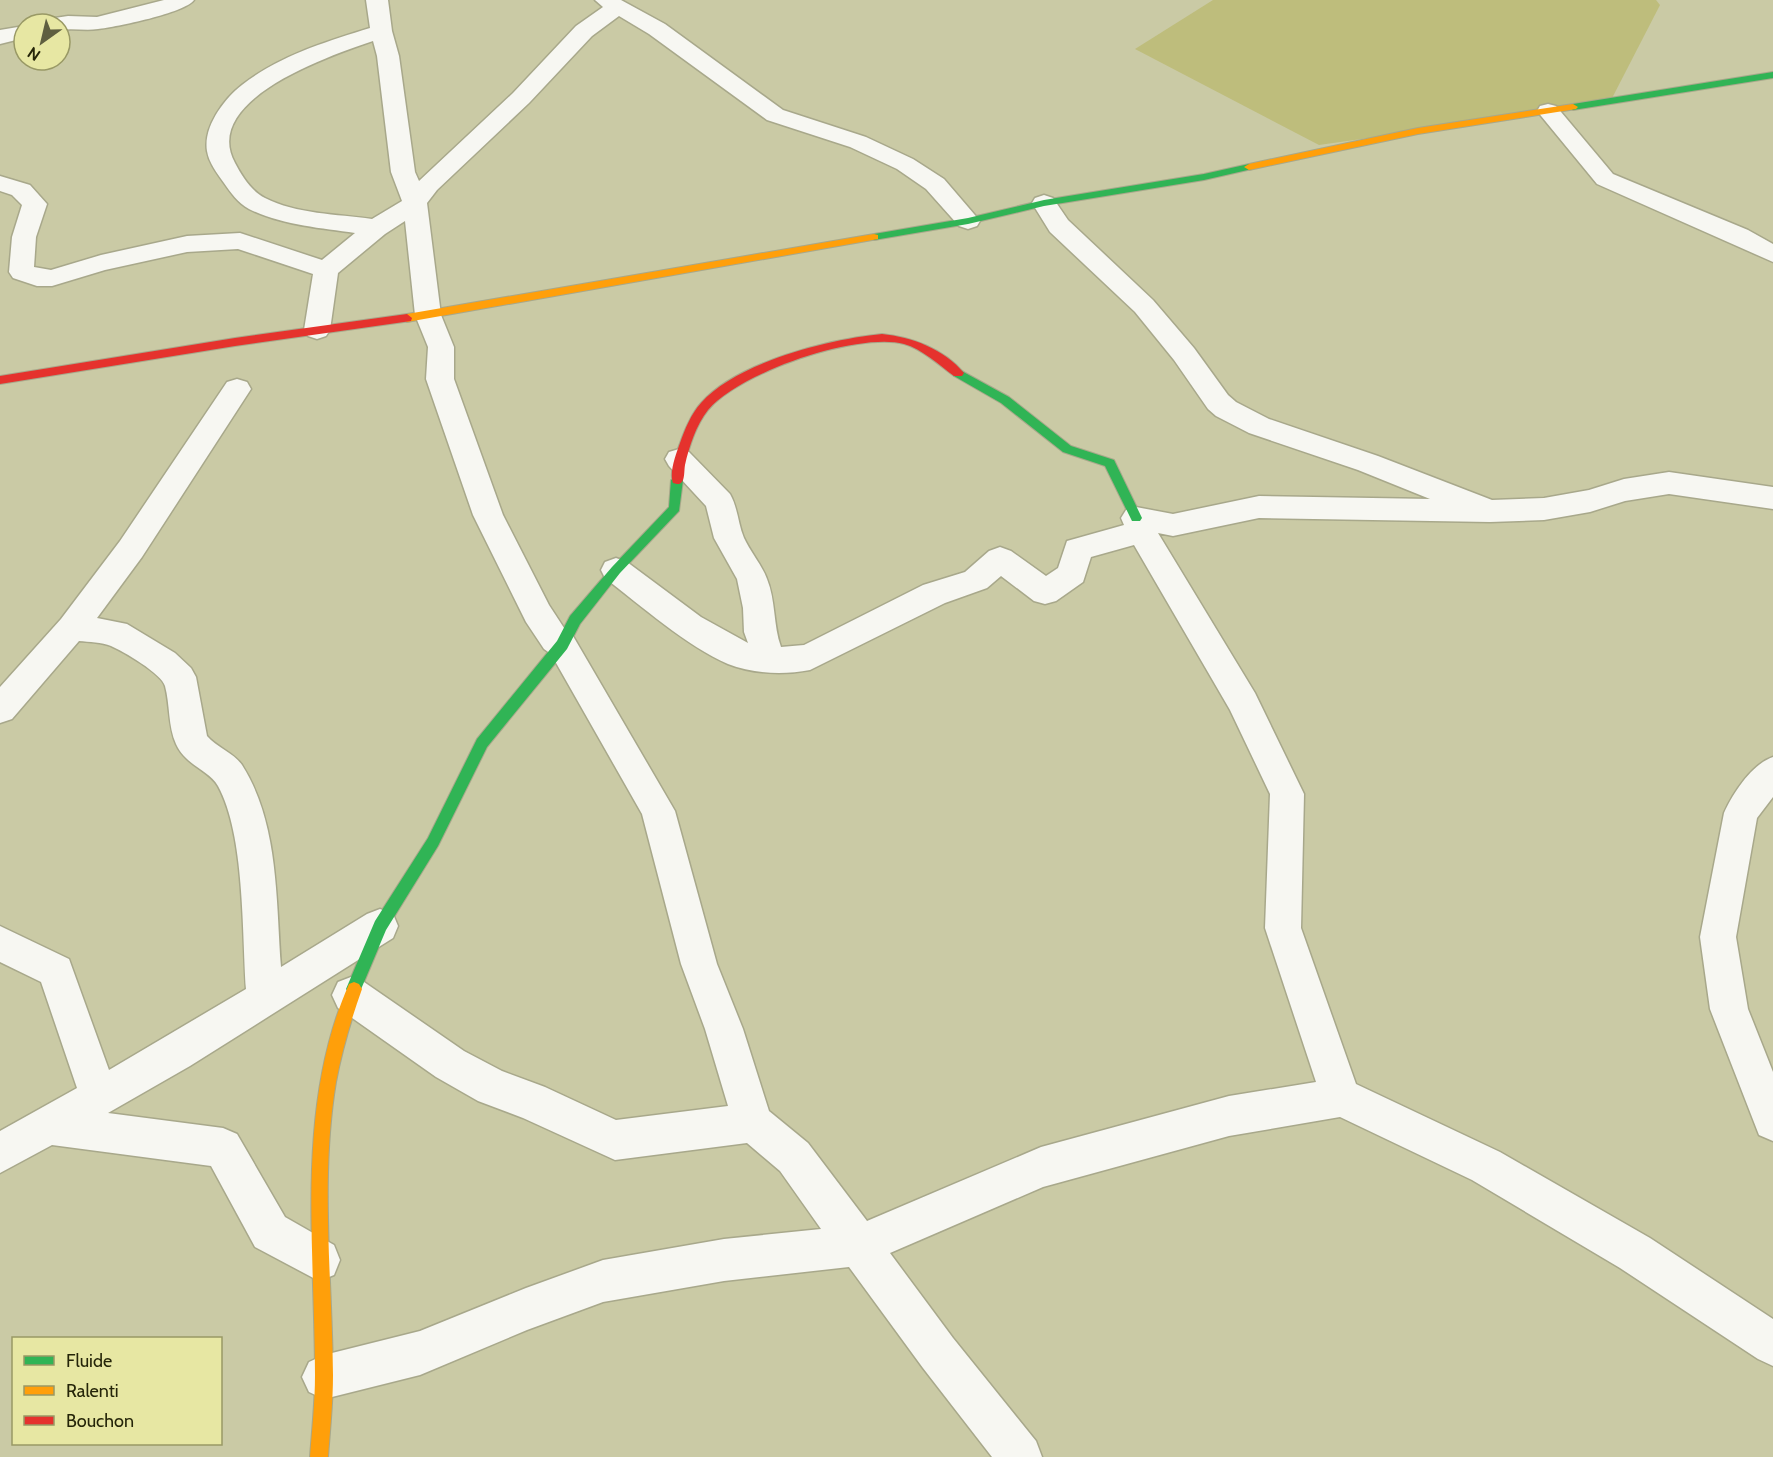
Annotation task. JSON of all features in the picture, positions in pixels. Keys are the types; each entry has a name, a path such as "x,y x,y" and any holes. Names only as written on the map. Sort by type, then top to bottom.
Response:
{"street":[{"path":"72,21 80,20 97,23 167,7 183,0"},
{"path":"377,0 381,31 388,56 403,172 415,203 428,315 441,347 440,379 488,515 537,613 555,640 562,645 658,811 699,964 723,1029 753,1123 794,1157 938,1353 1020,1457"},
{"path":"317,330 326,270 376,228 415,203 428,184 521,98 584,31 618,2 775,115 858,142 905,164 935,184 968,220"},
{"path":"376,228 292,215 256,203 238,188 221,160 216,143 226,113 251,87 333,48 381,31"},
{"path":"0,380 317,330 428,315 681,268 968,220 1044,203 1204,177 1418,131 1773,75"},
{"path":"1548,111 1605,178 1641,196 1739,236 1773,254"},
{"path":"0,183 21,190 35,204 10,258 22,272 37,278 52,278 100,263 188,244 240,241 326,270"},
{"path":"1044,203 1059,225 1144,306 1184,354 1218,402 1226,409 1259,426 1368,463 1491,512"},
{"path":"319,1457 324,1377 319,1260 324,1096 339,1023 380,926 433,842 482,743 562,645 575,620 616,570 675,508 679,459 690,437 695,419 709,401 748,375 788,358 831,346 876,339 904,340 936,357 968,380 1005,399 1067,449 1110,463 1139,524 1244,703 1287,794 1283,928 1341,1097"},
{"path":"0,709 72,628 130,549 237,389"},
{"path":"679,459 720,502 729,538 752,579 759,608 760,632 770,660"},
{"path":"616,570 690,626 737,654 788,661 810,657 934,594 976,580 1000,559 1045,592 1072,574 1078,549 1113,541 1139,524 1173,525 1259,507 1491,512 1544,509 1590,501 1624,490 1670,483 1773,498"},
{"path":"72,628 116,633 164,662 180,677 191,741 201,753 229,773 242,801 254,847 265,999"},
{"path":"1773,771 1741,813 1718,937 1729,1009 1773,1120"},
{"path":"0,1152 99,1097 265,999 380,926"},
{"path":"0,943 56,971 99,1097"},
{"path":"351,995 450,1064 492,1087 531,1101 615,1140 753,1123"},
{"path":"324,1377 420,1353 526,1309 603,1281 724,1260 860,1245 1041,1167 1229,1116 1341,1097 1486,1166 1635,1254 1773,1344"},
{"path":"49,1125 223,1148 270,1232 319,1260"}],"shaded area":[{"path":"1213,0 1656,0 1660,5 1609,104 1319,145 1135,49"}],"traffic: fast":[{"path":"1573,107 1773,75"},
{"path":"874,237 968,221 1044,203 1204,177 1249,167"},
{"path":"958,373 1005,400 1067,449 1110,463 1136,518"},
{"path":"354,989 380,926 433,842 482,743 562,645 575,620 616,570 675,508 677,480"}],"traffic: slow":[{"path":"1249,167 1418,131 1573,107"},
{"path":"407,318 874,237"},
{"path":"319,1457 324,1375 320,1229 322,1131 328,1082 338,1035 354,989"}],"traffic: jam":[{"path":"0,380 235,342 407,318"},
{"path":"677,480 688,438 704,408 727,388 774,364 830,346 882,338 903,340 917,345 958,373"}]}
